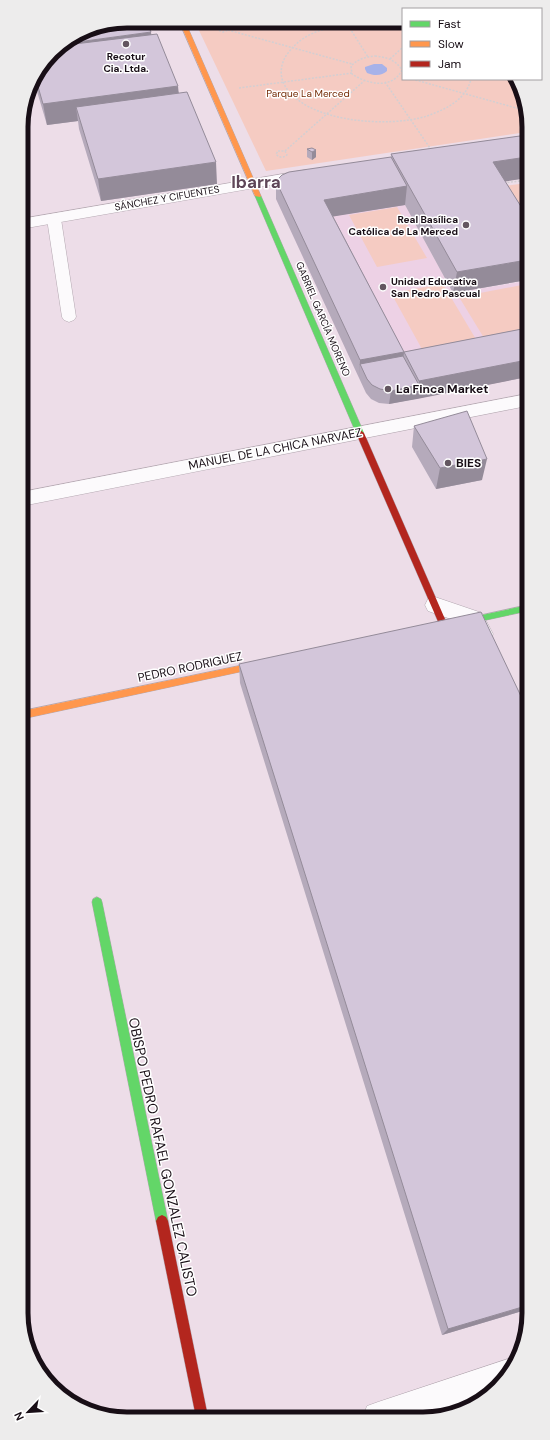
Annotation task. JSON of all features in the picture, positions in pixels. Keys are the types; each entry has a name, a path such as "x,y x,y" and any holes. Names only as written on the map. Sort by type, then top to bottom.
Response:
{"street":[{"name":"GABRIEL GARCÍA MORENO","path":"185,28 435,605 440,627 475,619"},
{"name":"SÁNCHEZ Y CIFUENTES","path":"28,223 321,172"},
{"name":"MANUEL DE LA CHICA NARVAEZ","path":"28,498 522,401"},
{"path":"435,605 475,619 522,609"},
{"path":"475,619 493,652"},
{"name":"PEDRO RODRIGUEZ","path":"28,715 280,661"},
{"name":"OBISPO PEDRO RAFAEL GONZALEZ CALISTO","path":"97,902 201,1412"},
{"path":"393,1412 497,1378"}],"lane":[{"path":"54,219 69,317"}],"path":[{"path":"329,28 298,41 287,52 281,63 281,76 287,89 300,100 328,114 361,121 386,122 411,120 432,114 450,106 464,94 471,80"},
{"path":"350,28 368,56"},
{"path":"228,30 352,64"},
{"path":"390,59 402,47"},
{"path":"368,56 390,59 402,65 402,70 400,76 390,81 373,83 364,81 357,78 350,70 352,64 359,59 368,56"},
{"path":"213,92 352,73"},
{"path":"415,80 520,109"},
{"path":"285,151 364,81"},
{"path":"385,82 434,155"},
{"path":"501,184 522,181"}],"shaded area":[{"name":"Unidad Educativa San Pedro Pascual","path":"389,176 453,293 522,282 522,378 417,399 402,370 359,378 276,199"}],"green space":[{"name":"Parque La Merced","path":"198,28 402,28 402,80 510,80 517,95 521,114 522,133 266,171"},
{"path":"522,184 522,208 519,208 504,186"},
{"path":"397,207 427,258 377,267 349,215"},
{"path":"443,284 477,341 423,351 391,293"},
{"path":"522,285 522,330 484,338 459,297"}],"water":[{"path":"374,64 382,64 387,68 387,71 378,75 367,73 365,67"}],"building":[{"path":"120,28 149,28 151,32 75,42 95,33"},
{"path":"157,34 178,86 43,104 38,85 41,77 57,57 73,44"},
{"path":"187,92 216,162 98,179 76,107"},
{"name":"Real Basílica Católica de La Merced","path":"522,136 522,158 493,162 522,208 522,261 457,272 391,154"},
{"path":"312,148 316,150 312,152 307,149"},
{"path":"391,157 407,186 324,200 404,352 360,360 276,181 282,175 289,172"},
{"path":"522,329 522,361 419,381 404,352"},
{"path":"403,356 419,385 391,391 380,389 372,385 367,379 360,364"},
{"path":"467,411 487,459 440,468 414,426"},
{"path":"481,612 522,698 522,1307 448,1329 239,664"}],"traffic: fast":[{"path":"258,196 360,433"},
{"path":"454,624 522,609"},
{"path":"97,902 162,1221"}],"traffic: slow":[{"path":"185,28 258,196"},
{"path":"28,714 267,663"}],"traffic: jam":[{"path":"360,433 444,626"},
{"path":"162,1221 201,1412"}],"place":[{"name":"Recotur Cia. Ltda.","path":"126,44"},
{"name":"Real Basílica Católica de La Merced","path":"466,225"},
{"name":"Unidad Educativa San Pedro Pascual","path":"383,287"},
{"name":"La Finca Market","path":"388,389"},
{"name":"BIES","path":"448,463"}],"district":[{"name":"Ibarra","path":"256,182"}]}
